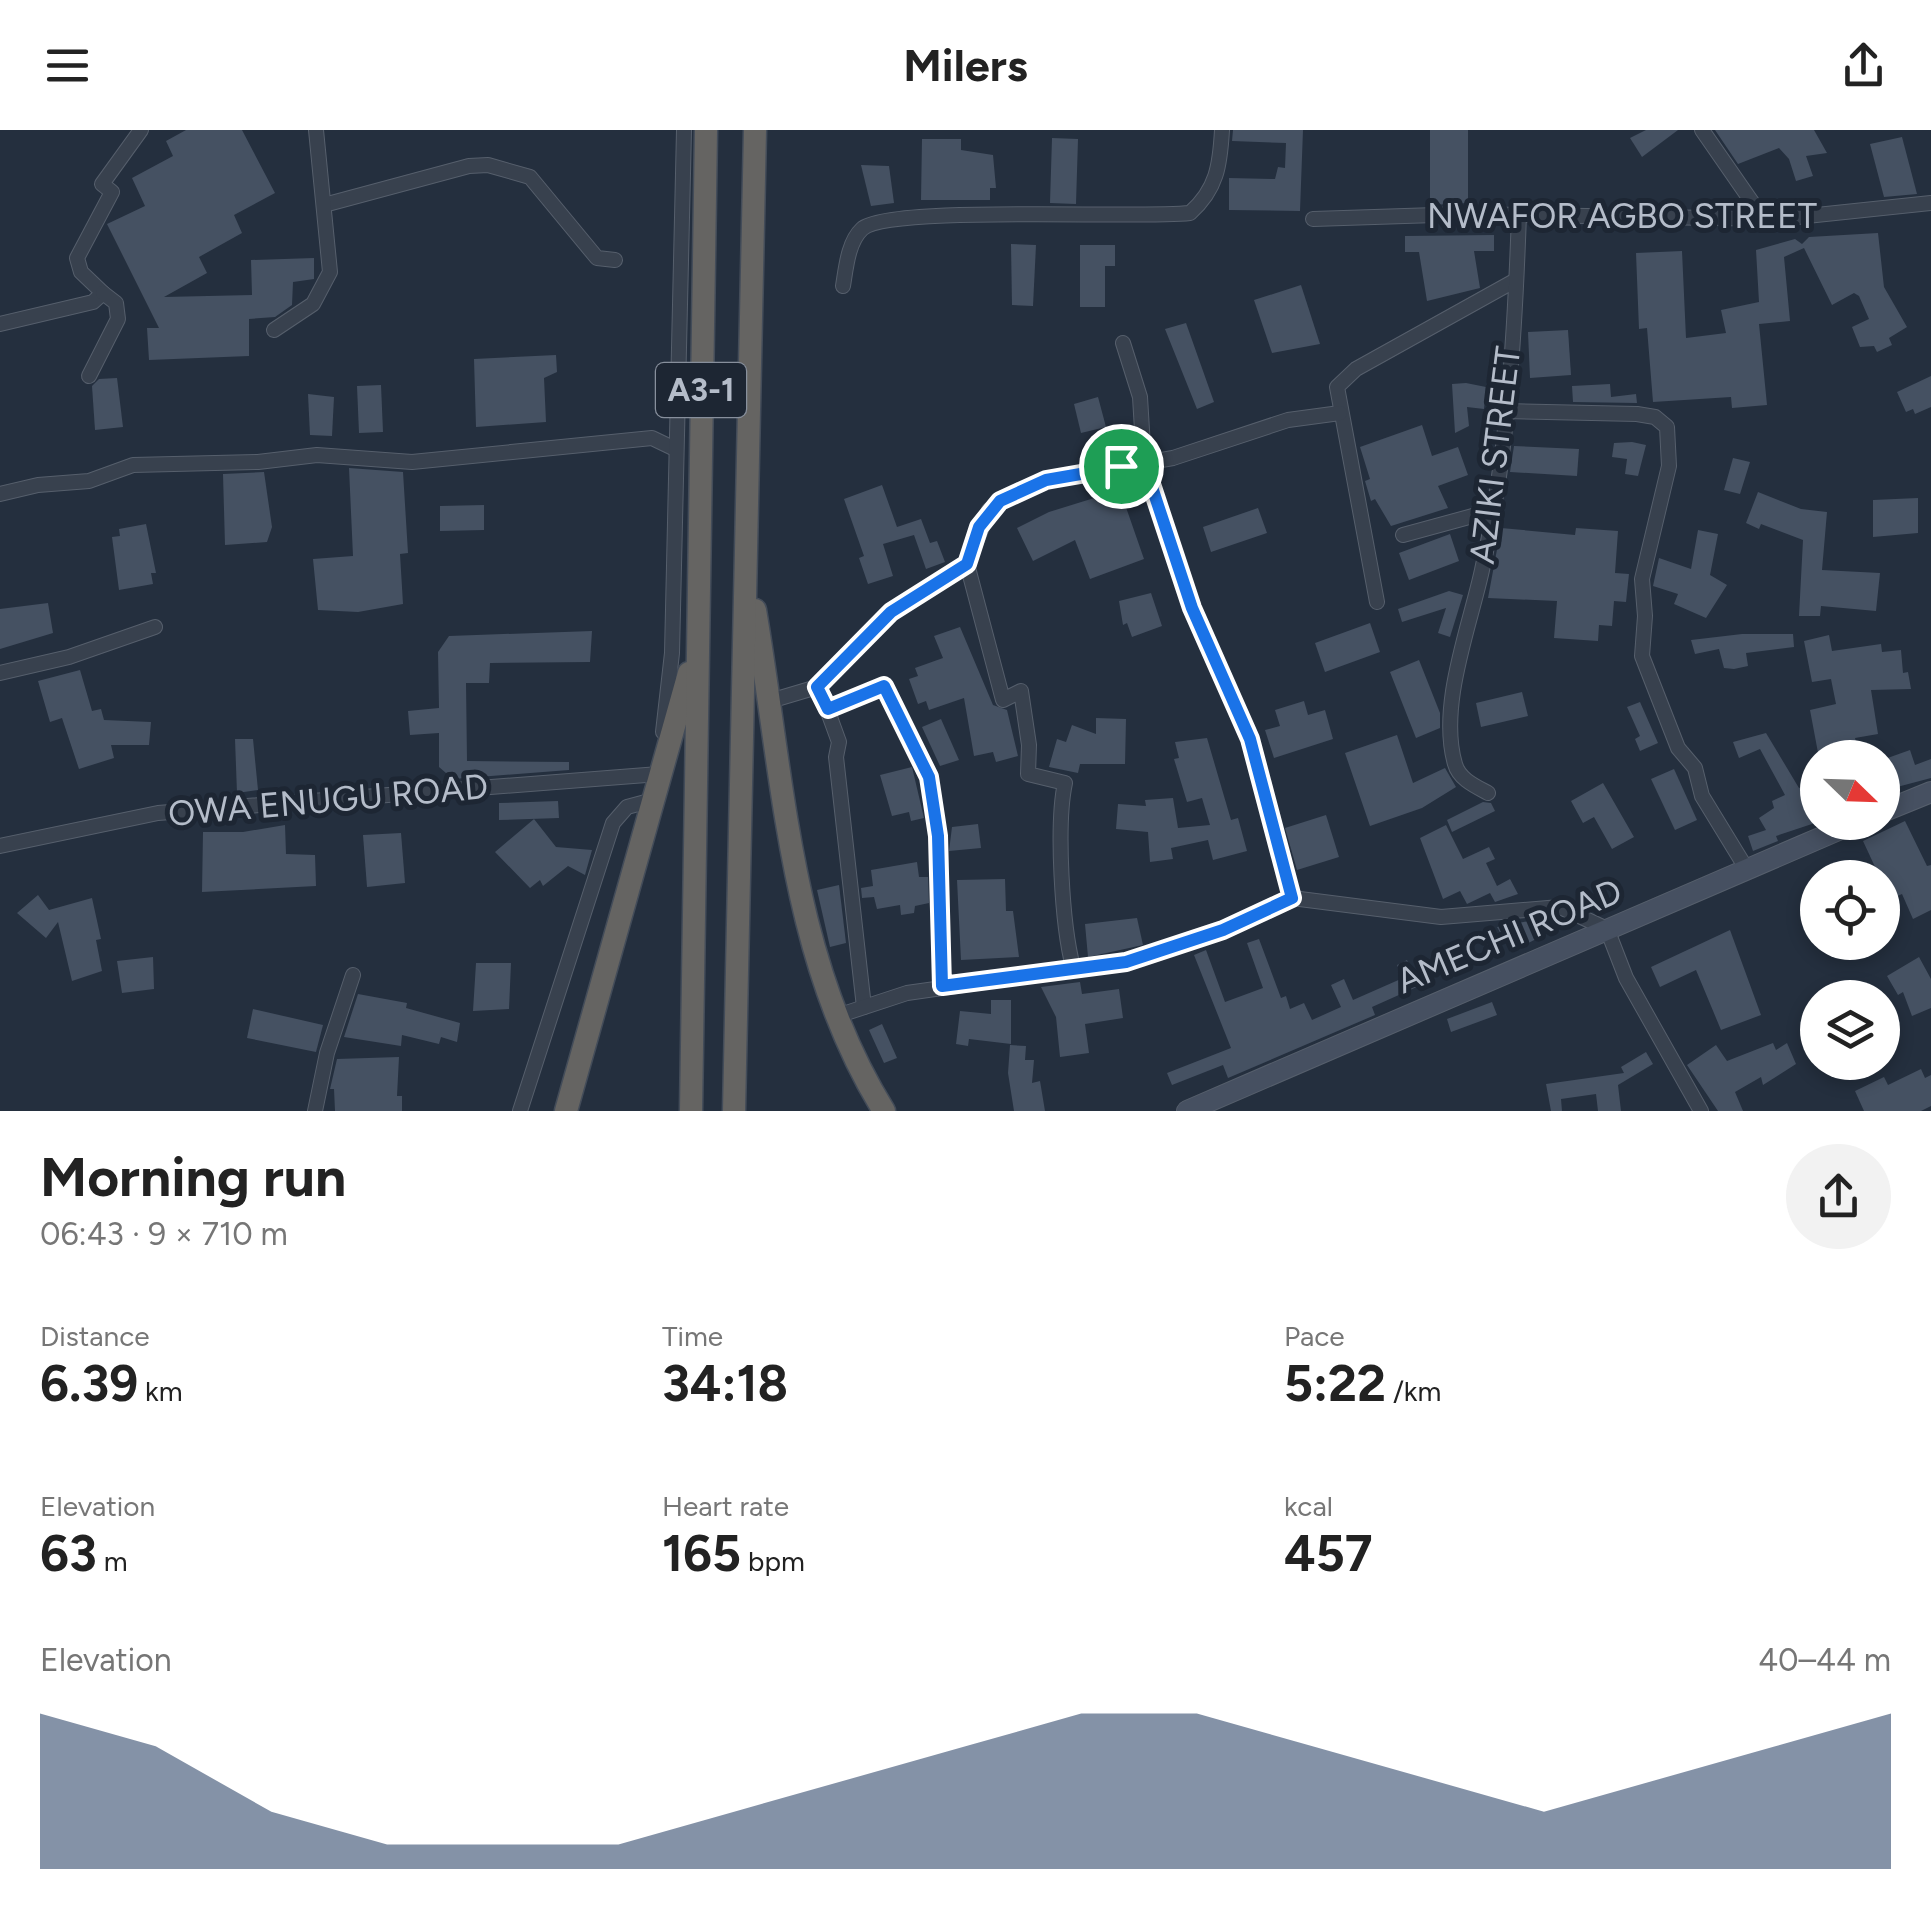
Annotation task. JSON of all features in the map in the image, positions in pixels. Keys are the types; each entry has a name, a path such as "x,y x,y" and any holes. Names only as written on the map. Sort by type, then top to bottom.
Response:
{"highway":[{"name":"A3-1","path":"691,1111 706,130"},
{"name":"A3-1","path":"746,559 755,130"},
{"path":"746,559 794,870 817,966 884,1111"},
{"path":"734,1111 746,559"},
{"path":"566,1111 696,650"}],"main road":[{"path":"1900,805 1931,792"},
{"name":"AMECHI ROAD","path":"1187,1111 1814,840"}],"street":[{"path":"98,298 77,258 112,192 102,184 141,130"},
{"path":"274,330 312,304 326,284 329,236 316,130"},
{"path":"659,774 672,653 684,130"},
{"path":"842,286 850,250 860,230 872,222 930,216 1190,213 1210,196 1220,168 1222,130"},
{"path":"1702,130 1763,218"},
{"path":"324,205 468,166 488,165 530,177 597,258 615,260"},
{"name":"NWAFOR AGBO STREET","path":"1313,219 1519,214 1763,218 1931,203"},
{"name":"AZIKI STREET","path":"1488,793 1468,782 1455,766 1454,693 1491,511 1505,410 1519,214"},
{"path":"1378,602 1337,387 1356,369 1516,280"},
{"path":"0,324 98,298 116,303 118,319 89,376"},
{"path":"1123,343 1140,397 1144,463 1192,608 1250,739 1292,898"},
{"path":"1505,410 1637,414 1655,418 1667,427 1669,466 1642,579 1642,656 1678,748 1695,768 1702,796 1746,868"},
{"path":"1073,967 1064,905 1060,804 1064,783 1028,774 1030,745 1021,691 1003,700 967,564 979,527 1000,501 1046,480 1144,463 1288,420 1340,413"},
{"path":"0,494 38,485 89,481 133,465 258,462 317,455 412,462 652,438 676,449"},
{"path":"1403,535 1491,511"},
{"path":"770,701 817,687 891,612 967,564"},
{"path":"0,674 69,658 154,627"},
{"path":"828,709 884,686 929,777 938,836 942,986"},
{"path":"817,687 838,742 836,757 864,1007"},
{"name":"OWA ENUGU ROAD","path":"0,846 158,813 659,774"},
{"path":"520,1111 612,823 627,807 653,800"},
{"path":"837,1016 942,986 1152,955 1292,898 1441,917 1560,906 1606,929 1626,978 1701,1111"},
{"path":"315,1111 327,1053 353,975"}],"building":[{"path":"186,130 242,130 275,193 234,215 242,233 199,257 207,273 164,297 252,295 251,260 314,258 314,279 293,282 292,305 275,317 249,319 249,356 149,360 147,328 159,328 107,224 145,206 132,178 173,156 166,141"},
{"path":"1233,130 1303,130 1300,211 1229,210 1229,178 1275,179 1278,167 1285,168 1286,143 1232,141"},
{"path":"1430,130 1468,130 1468,203 1430,205"},
{"path":"1646,130 1678,130 1642,157 1630,138"},
{"path":"1715,130 1814,130 1827,153 1806,156 1813,176 1796,181 1789,159 1779,148 1738,164"},
{"path":"1902,137 1917,194 1884,197 1870,144"},
{"path":"1052,138 1078,139 1076,204 1050,203"},
{"path":"922,139 961,139 961,150 993,155 996,188 990,188 990,200 921,200"},
{"path":"861,165 889,166 894,203 871,206"},
{"path":"1878,233 1884,287 1907,327 1889,338 1892,345 1877,352 1874,346 1860,347 1852,327 1869,319 1859,296 1854,293 1832,305 1804,248 1784,257 1790,321 1759,324 1767,405 1732,408 1731,397 1653,402 1647,328 1639,329 1636,253 1682,251 1686,338 1726,333 1721,310 1759,302 1756,250 1795,239 1802,244 1809,237"},
{"path":"1494,235 1494,251 1474,251 1480,288 1427,301 1419,252 1405,252 1405,236"},
{"path":"1011,244 1036,245 1033,306 1012,305"},
{"path":"1080,245 1115,245 1115,266 1105,266 1105,307 1080,307"},
{"path":"1301,285 1320,344 1272,353 1254,300"},
{"path":"1186,323 1214,402 1197,409 1165,329"},
{"path":"1568,330 1571,375 1530,378 1528,332"},
{"path":"556,355 557,372 544,378 546,422 476,427 474,359"},
{"path":"1931,376 1931,407 1915,414 1913,409 1906,412 1897,392"},
{"path":"117,378 123,427 95,430 92,386 99,379"},
{"path":"1452,384 1486,387 1484,409 1467,407 1469,426 1455,433"},
{"path":"1610,384 1611,397 1636,394 1637,403 1573,402 1572,386"},
{"path":"381,385 383,432 359,433 357,386"},
{"path":"308,394 334,397 332,436 310,435"},
{"path":"1098,397 1106,427 1081,433 1074,404"},
{"path":"1422,425 1432,456 1458,447 1468,475 1438,486 1448,508 1391,526 1375,499 1371,501 1365,481 1370,479 1360,447"},
{"path":"1614,443 1646,445 1638,476 1625,474 1627,459 1612,457"},
{"path":"1514,446 1579,449 1577,476 1510,472"},
{"path":"1733,458 1750,462 1740,494 1724,490"},
{"path":"349,468 403,472 408,553 400,554 403,604 358,612 318,610 313,559 353,556"},
{"path":"264,472 272,527 267,542 225,545 223,474"},
{"path":"882,485 897,527 921,519 930,543 937,541 945,562 926,569 914,535 883,544 893,576 868,584 859,558 864,556 844,499"},
{"path":"1120,490 1144,559 1090,579 1075,540 1033,561 1017,528 1049,512"},
{"path":"1758,492 1801,509 1827,512 1822,570 1880,573 1876,611 1821,606 1820,616 1799,616 1803,540 1761,524 1759,529 1746,523"},
{"path":"1918,498 1918,533 1873,537 1873,500"},
{"path":"484,505 484,530 440,531 440,506"},
{"path":"1258,508 1267,533 1211,552 1203,527"},
{"path":"146,524 156,573 151,573 153,584 119,590 112,537 120,536 119,529"},
{"path":"1501,528 1575,535 1576,528 1618,531 1615,573 1629,574 1626,602 1614,601 1612,626 1599,625 1598,641 1554,638 1557,601 1488,598"},
{"path":"1698,530 1718,534 1710,575 1727,585 1706,618 1674,604 1678,594 1653,586 1659,558 1691,569"},
{"path":"1450,534 1459,561 1409,580 1399,553"},
{"path":"1449,591 1463,595 1450,637 1438,633 1446,608 1402,622 1398,609"},
{"path":"1151,593 1162,626 1132,637 1127,623 1123,625 1119,601"},
{"path":"48,603 53,633 0,649 0,609"},
{"path":"1370,623 1380,652 1325,672 1315,643"},
{"path":"960,627 993,705 1007,710 1018,756 996,762 993,752 974,756 964,698 929,710 926,701 918,704 909,679 918,676 915,668 943,658 934,636"},
{"path":"592,631 590,662 490,663 489,683 466,683 467,761 569,762 569,770 453,779 439,767 439,733 410,735 408,711 439,708 438,652 449,636"},
{"path":"1793,634 1794,647 1746,653 1748,666 1734,669 1724,668 1719,649 1695,654 1691,640"},
{"path":"1829,635 1832,651 1881,644 1882,652 1901,650 1903,673 1908,672 1911,689 1871,690 1878,734 1856,740 1816,740 1810,710 1836,704 1831,679 1812,682 1804,641"},
{"path":"1419,660 1440,713 1440,728 1416,738 1390,672"},
{"path":"80,670 92,711 101,709 104,720 151,722 149,745 111,745 114,758 79,769 62,718 50,722 38,681"},
{"path":"1522,692 1528,716 1481,727 1476,703"},
{"path":"1304,701 1308,715 1325,710 1333,739 1274,758 1265,730 1280,726 1275,710"},
{"path":"1640,702 1658,743 1640,751 1635,739 1640,736 1627,707"},
{"path":"1096,718 1126,719 1125,764 1080,764 1078,773 1049,767 1057,739 1066,742 1072,725 1096,734"},
{"path":"941,719 959,760 940,766 922,727"},
{"path":"1766,733 1800,788 1800,828 1776,836 1778,841 1753,851 1748,836 1766,830 1759,818 1774,808 1772,801 1785,795 1760,749 1739,758 1733,742"},
{"path":"1397,735 1413,783 1445,768 1456,787 1422,808 1370,826 1345,753"},
{"path":"1207,738 1231,820 1238,818 1247,851 1213,860 1208,840 1171,848 1173,859 1150,862 1148,832 1116,829 1118,804 1146,806 1145,800 1173,798 1178,828 1210,825 1202,798 1187,802 1174,759 1179,758 1175,742"},
{"path":"235,739 253,739 258,790 237,793"},
{"path":"1910,750 1915,765 1931,759 1931,778 1900,786 1900,754"},
{"path":"912,767 924,818 911,821 909,812 892,816 880,775"},
{"path":"1674,769 1697,820 1675,830 1651,779"},
{"path":"1603,783 1634,837 1612,849 1594,817 1583,823 1571,801"},
{"path":"558,801 559,818 499,820 499,803"},
{"path":"1483,802 1491,803 1495,811 1452,832 1447,820"},
{"path":"1326,815 1339,857 1297,870 1285,828"},
{"path":"534,819 556,847 592,850 585,875 568,866 543,886 540,880 530,888 495,852"},
{"path":"1905,821 1927,866 1931,865 1931,910 1913,919 1900,895 1900,860 1872,860 1863,841 1900,840 1900,823"},
{"path":"978,824 981,848 949,851 952,827"},
{"path":"285,825 286,854 315,855 316,886 202,892 203,832 243,832"},
{"path":"1446,825 1463,859 1489,847 1495,859 1486,863 1497,886 1510,879 1518,894 1495,902 1490,893 1467,904 1460,891 1443,899 1420,838"},
{"path":"401,833 405,883 367,887 363,835"},
{"path":"917,862 919,877 928,877 929,903 915,906 914,913 901,915 900,905 877,909 874,897 862,898 861,888 873,886 871,870"},
{"path":"1005,879 1006,911 1013,911 1019,957 961,960 957,880"},
{"path":"839,885 846,943 830,947 817,890"},
{"path":"38,895 49,910 92,898 101,939 96,940 102,971 72,981 58,922 46,938 17,913"},
{"path":"1137,918 1143,945 1088,957 1085,924"},
{"path":"1534,920 1540,937 1511,952 1497,927"},
{"path":"1730,930 1761,1015 1721,1030 1696,970 1660,987 1651,967"},
{"path":"1259,939 1281,998 1286,996 1290,1009 1304,1003 1312,1020 1341,1007 1331,985 1344,979 1353,1000 1403,978 1397,965 1407,960 1419,986 1372,1007 1375,1015 1228,1078 1223,1065 1172,1085 1167,1073 1231,1048 1194,955 1206,950 1225,1002 1263,988 1247,943"},
{"path":"153,957 154,989 122,993 117,961"},
{"path":"1919,957 1931,979 1931,1008 1912,1016 1903,992 1900,994 1900,980 1889,980 1887,976"},
{"path":"476,963 511,963 509,1009 473,1011"},
{"path":"1080,982 1082,994 1119,989 1123,1018 1085,1024 1089,1053 1060,1057 1056,1017 1041,987"},
{"path":"358,994 407,1003 406,1008 460,1023 457,1042 441,1037 439,1044 402,1035 401,1046 344,1037"},
{"path":"991,1000 1011,1000 1011,1044 969,1039 968,1046 956,1044 960,1011 991,1014"},
{"path":"1492,1002 1497,1015 1451,1032 1447,1019"},
{"path":"253,1009 323,1025 316,1052 247,1038"},
{"path":"882,1024 897,1058 884,1063 869,1030"},
{"path":"1773,1043 1776,1050 1787,1043 1796,1064 1763,1085 1761,1077 1735,1092 1743,1111 1718,1111 1687,1065 1716,1045 1727,1061"},
{"path":"1010,1045 1026,1046 1025,1060 1034,1060 1032,1083 1040,1081 1045,1111 1014,1111 1008,1073"},
{"path":"1646,1052 1653,1064 1618,1085 1621,1111 1598,1111 1596,1094 1561,1099 1562,1111 1551,1111 1546,1084 1624,1073 1621,1067"},
{"path":"399,1057 397,1096 402,1096 402,1111 335,1111 334,1089 330,1089 337,1059"},
{"path":"1921,1069 1925,1078 1931,1075 1931,1106 1921,1111 1864,1111 1855,1091 1878,1080 1886,1080 1888,1085"}],"route":[{"path":"1144,463 1192,608 1220,662 1250,739 1292,898 1223,930 1126,962 942,986 938,836 929,777 884,686 828,709 817,687 891,612 967,564 979,527 1000,501 1046,480 1121,466 1144,463"}]}
